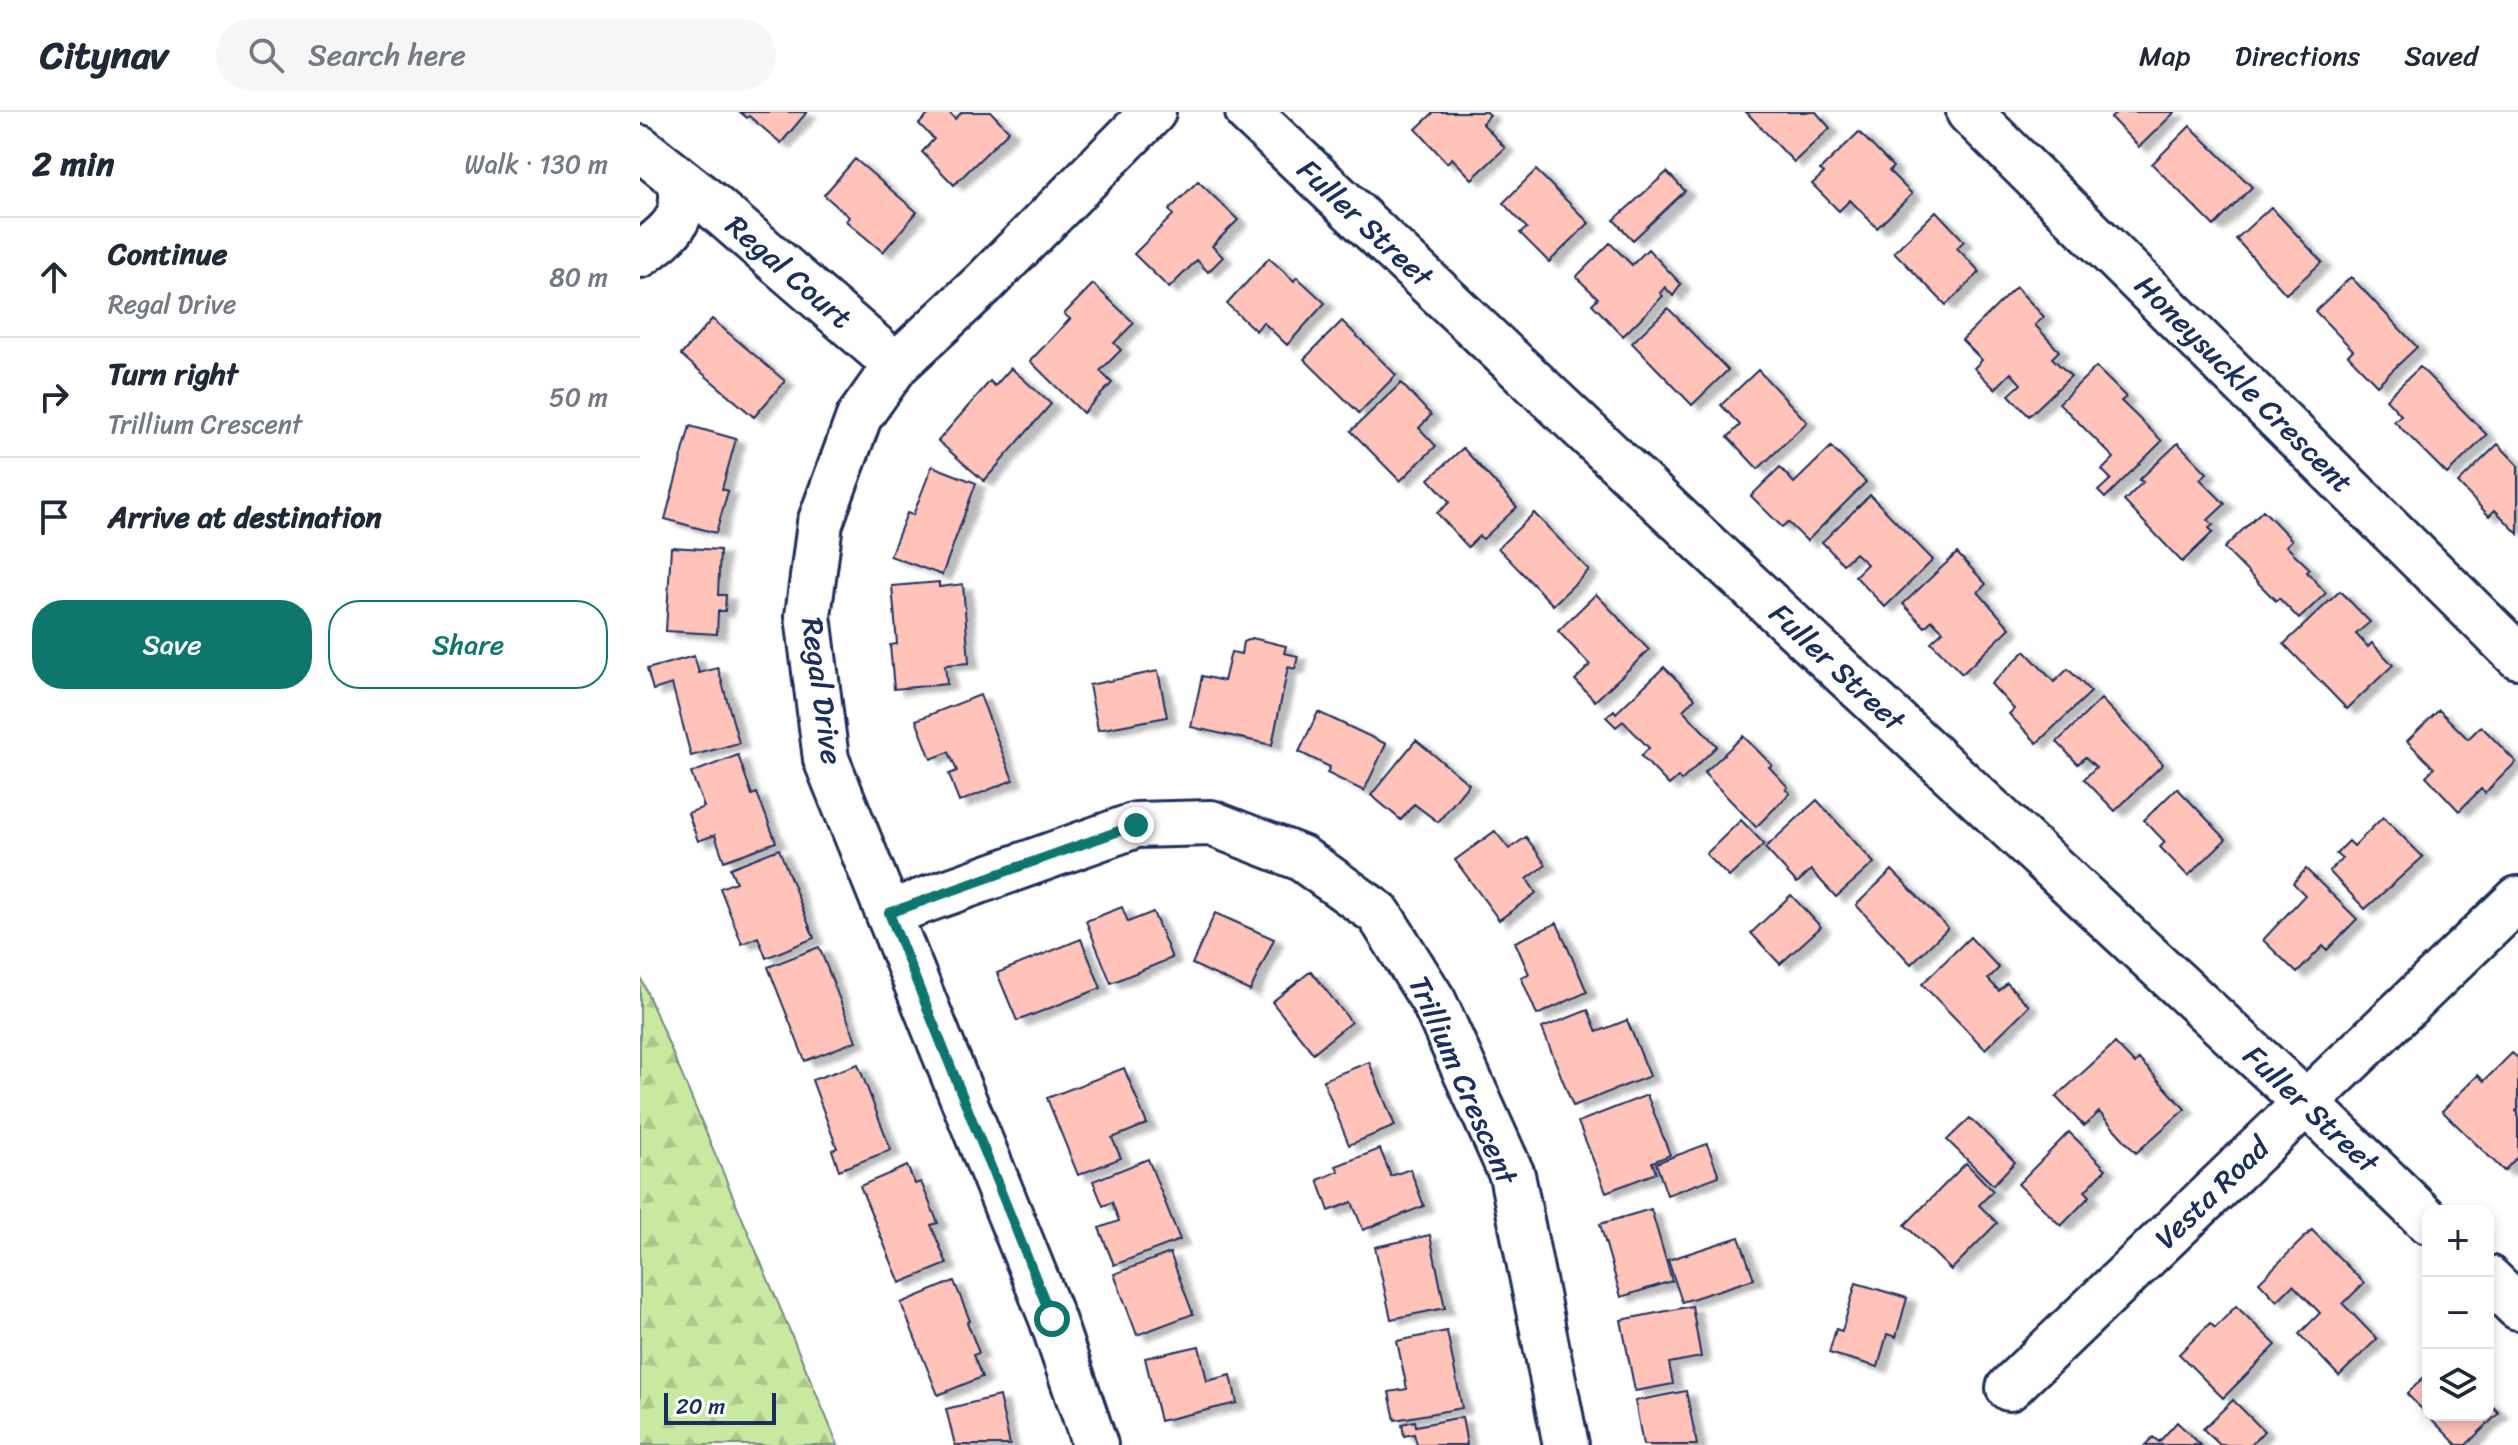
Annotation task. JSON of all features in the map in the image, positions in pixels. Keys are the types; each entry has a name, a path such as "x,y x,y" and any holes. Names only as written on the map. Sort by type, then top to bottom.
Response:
{"street":[{"name":"Regal Drive","path":"1095,1445 1052,1319 826,759 808,616 820,523 859,417 896,365 984,283 1153,112"},
{"name":"Fuller Street","path":"1248,112 2422,1215"},
{"name":"Honeysuckle Crescent","path":"1969,112 2518,656"},
{"name":"Regal Court","path":"640,148 713,206 896,365"},
{"name":"Regal Court","path":"640,255 662,239 676,223 682,209 681,183"},
{"name":"Trillium Crescent","path":"889,913 1136,825 1211,823 1301,858 1379,914 1434,1002 1512,1175 1566,1445"},
{"name":"Vesta Road","path":"2009,1388 2518,899"},
{"path":"2494,1284 2518,1307"}],"green space":[{"path":"640,976 838,1445 640,1445"}],"building":[{"path":"740,112 807,112 781,143"},
{"path":"931,112 949,112 955,119 962,112 991,112 1009,131 954,185 922,152 934,139 919,124"},
{"path":"1434,112 1487,112 1490,115 1482,123 1505,148 1472,179 1452,158 1447,163 1416,129"},
{"path":"1746,112 1816,112 1830,128 1794,162"},
{"path":"2117,112 2175,112 2139,147 2111,118"},
{"path":"2190,126 2252,187 2214,226 2152,164"},
{"path":"1859,132 1893,167 1889,171 1912,194 1877,228 1850,200 1839,211 1812,184 1824,173 1820,170"},
{"path":"855,159 917,212 883,252 846,221 849,217 824,195"},
{"path":"1536,170 1589,223 1549,262 1520,233 1527,228 1503,203"},
{"path":"1667,172 1685,191 1633,240 1614,220"},
{"path":"1198,181 1238,220 1212,246 1223,257 1208,272 1197,260 1169,288 1134,254 1173,215 1169,210"},
{"path":"2271,207 2322,262 2286,294 2236,239"},
{"path":"1936,211 1964,241 1957,248 1980,272 1946,305 1894,252"},
{"path":"1610,243 1632,265 1648,249 1681,284 1673,296 1665,287 1660,293 1663,296 1623,336 1592,304 1598,298 1576,277"},
{"path":"1269,258 1294,281 1297,277 1325,303 1287,345 1263,322 1256,331 1227,304"},
{"path":"2351,277 2417,347 2377,385 2348,355 2353,350 2315,311"},
{"path":"1093,284 1134,323 1114,343 1121,350 1100,371 1112,383 1083,413 1030,361 1070,319 1064,314"},
{"path":"2016,287 2044,317 2035,325 2059,351 2052,358 2071,376 2029,416 2009,395 2021,384 2011,373 1995,389 1974,368 1982,360 1962,340"},
{"path":"1668,308 1728,370 1692,405 1632,343"},
{"path":"712,319 785,381 754,417 681,355"},
{"path":"1342,321 1396,375 1359,413 1304,359"},
{"path":"2096,367 2126,397 2121,401 2162,441 2105,498 2098,491 2111,479 2102,470 2114,458 2059,403"},
{"path":"2420,367 2487,435 2447,474 2394,421 2401,415 2386,399"},
{"path":"1011,368 1051,404 984,481 938,441 990,381 995,386"},
{"path":"1758,370 1807,422 1758,469 1728,437 1740,425 1721,405"},
{"path":"1401,383 1431,415 1419,428 1436,446 1400,481 1351,431"},
{"path":"690,426 736,439 722,489 728,491 716,533 665,519"},
{"path":"2178,443 2207,473 2200,479 2225,504 2208,520 2213,525 2209,528 2213,532 2182,562 2124,501 2143,482 2139,480"},
{"path":"2498,444 2518,465 2518,534 2495,510 2489,516 2458,483"},
{"path":"1831,447 1866,482 1807,541 1788,522 1782,527 1751,496 1780,467 1794,483"},
{"path":"1463,448 1517,507 1483,539 1479,536 1468,547 1437,513 1450,502 1429,479"},
{"path":"932,466 976,483 942,575 890,556 907,513 913,515"},
{"path":"1870,495 1933,560 1885,607 1855,576 1867,564 1855,553 1843,564 1822,542"},
{"path":"2263,510 2292,540 2286,546 2310,569 2307,572 2326,593 2299,619 2279,598 2276,601 2224,548"},
{"path":"1534,513 1589,570 1553,605 1498,548"},
{"path":"671,547 720,550 718,595 726,595 725,611 718,611 717,634 666,631"},
{"path":"1957,553 1986,584 1978,592 2010,628 1962,674 1931,642 1943,631 1932,620 1925,627 1903,604"},
{"path":"939,582 939,587 963,584 969,663 945,665 947,684 894,689 890,645 897,644 892,586"},
{"path":"2340,591 2370,622 2356,634 2368,647 2372,643 2393,665 2347,709 2284,644"},
{"path":"1596,594 1649,650 1595,701 1575,680 1590,665 1558,631"},
{"path":"1252,638 1286,646 1284,653 1298,656 1295,669 1288,667 1272,745 1191,727 1202,676 1224,681 1231,652 1241,654 1243,642"},
{"path":"2025,651 2054,682 2068,669 2091,692 2037,743 2009,714 2014,709 1991,684"},
{"path":"694,656 699,673 718,668 739,743 691,756 672,684 653,690 647,669"},
{"path":"1664,667 1695,698 1683,710 1717,746 1681,781 1678,777 1669,785 1641,756 1649,748 1623,721 1616,727 1606,717 1614,710 1616,713"},
{"path":"1158,671 1167,717 1098,730 1089,685"},
{"path":"980,695 1013,780 959,802 949,774 957,771 949,752 931,759 916,720"},
{"path":"2101,699 2163,764 2115,811 2084,779 2096,767 2085,757 2078,764 2057,742"},
{"path":"2439,710 2468,739 2481,726 2516,762 2485,793 2481,789 2459,811 2426,776 2434,768 2407,741"},
{"path":"1318,712 1386,744 1364,791 1327,773 1330,767 1299,752"},
{"path":"1743,736 1772,765 1769,767 1790,793 1756,827 1704,773"},
{"path":"1416,740 1469,784 1438,822 1414,804 1401,820 1371,795"},
{"path":"738,755 752,795 757,793 776,842 724,861 715,835 698,841 688,813 704,807 691,773"},
{"path":"2177,788 2226,839 2188,876 2160,847 2165,842 2144,820"},
{"path":"1817,800 1874,863 1836,897 1811,870 1797,883 1765,848"},
{"path":"2383,817 2423,857 2365,909 2329,871 2342,859 2336,854 2349,841 2354,846"},
{"path":"1741,820 1764,844 1729,877 1706,854"},
{"path":"1495,831 1509,849 1526,837 1546,865 1527,879 1536,893 1499,920 1455,860"},
{"path":"779,849 814,938 766,958 758,937 742,944 720,888 736,882 730,868"},
{"path":"2306,869 2357,919 2327,950 2323,946 2297,973 2263,940 2305,895 2293,883"},
{"path":"1892,870 1948,928 1911,964 1856,905"},
{"path":"1791,895 1821,927 1780,964 1751,933"},
{"path":"1122,907 1128,922 1153,912 1172,958 1111,983 1086,921"},
{"path":"1215,913 1274,939 1250,991 1192,964"},
{"path":"1557,923 1587,992 1537,1015 1521,977 1529,974 1515,942"},
{"path":"1970,937 1999,968 1988,979 1999,991 2007,983 2029,1006 1985,1049 1922,984"},
{"path":"1081,939 1101,988 1017,1021 997,973"},
{"path":"819,947 856,1041 805,1061 768,967"},
{"path":"1311,971 1351,1022 1313,1053 1272,1002"},
{"path":"1588,1010 1597,1032 1627,1020 1650,1076 1573,1106 1542,1028"},
{"path":"2115,1043 2135,1064 2139,1059 2185,1109 2136,1153 2099,1112 2084,1126 2056,1097"},
{"path":"2512,1053 2518,1058 2518,1156 2504,1171 2442,1111 2478,1075 2484,1081"},
{"path":"1369,1062 1395,1126 1349,1145 1323,1080"},
{"path":"858,1064 891,1150 839,1170 832,1150 837,1148 812,1080"},
{"path":"1124,1068 1147,1124 1112,1138 1121,1158 1078,1175 1047,1098"},
{"path":"1647,1095 1670,1155 1652,1162 1656,1173 1606,1192 1578,1122"},
{"path":"1970,1118 2015,1162 1993,1185 1947,1140"},
{"path":"2069,1132 2106,1169 2085,1191 2090,1196 2061,1226 2018,1184"},
{"path":"1707,1144 1719,1176 1667,1195 1656,1163"},
{"path":"1380,1149 1391,1176 1410,1169 1424,1206 1363,1230 1352,1202 1329,1211 1318,1180 1339,1171 1336,1166"},
{"path":"1148,1159 1180,1240 1114,1265 1099,1228 1119,1221 1112,1202 1103,1206 1093,1181"},
{"path":"1966,1163 1993,1191 1979,1205 1997,1223 1951,1270 1905,1225"},
{"path":"907,1166 915,1184 921,1182 938,1223 931,1225 947,1264 900,1283 860,1186"},
{"path":"1651,1209 1672,1281 1621,1297 1600,1224"},
{"path":"2312,1230 2364,1283 2343,1304 2377,1339 2339,1376 2299,1334 2320,1313 2293,1285 2277,1301 2259,1282"},
{"path":"1430,1235 1445,1308 1391,1319 1375,1247"},
{"path":"1739,1237 1754,1279 1682,1302 1668,1260"},
{"path":"1170,1253 1193,1314 1137,1335 1114,1274"},
{"path":"954,1281 970,1321 967,1322 979,1353 973,1355 982,1377 938,1395 901,1303"},
{"path":"1856,1283 1907,1298 1896,1337 1887,1334 1878,1367 1829,1353 1836,1329 1842,1331"},
{"path":"1692,1306 1701,1357 1669,1363 1673,1384 1635,1391 1621,1320"},
{"path":"2236,1306 2276,1345 2223,1398 2179,1354 2210,1323 2215,1328"},
{"path":"1447,1331 1462,1408 1395,1420 1389,1392 1407,1389 1397,1341"},
{"path":"1199,1346 1207,1381 1231,1375 1237,1403 1160,1421 1145,1358"},
{"path":"2422,1379 2422,1409 2407,1394"},
{"path":"1686,1391 1697,1445 1643,1445 1635,1401"},
{"path":"999,1396 1010,1445 955,1445 946,1409"},
{"path":"2233,1400 2264,1431 2251,1445 2220,1445 2203,1429"},
{"path":"1462,1417 1467,1445 1417,1445 1414,1434 1404,1436 1402,1424 1415,1421 1416,1426"},
{"path":"2433,1421 2491,1421 2466,1445 2457,1445"},
{"path":"2177,1422 2201,1445 2145,1445 2153,1437 2159,1442"}],"route":[{"path":"1052,1319 889,913 1136,825"}]}
